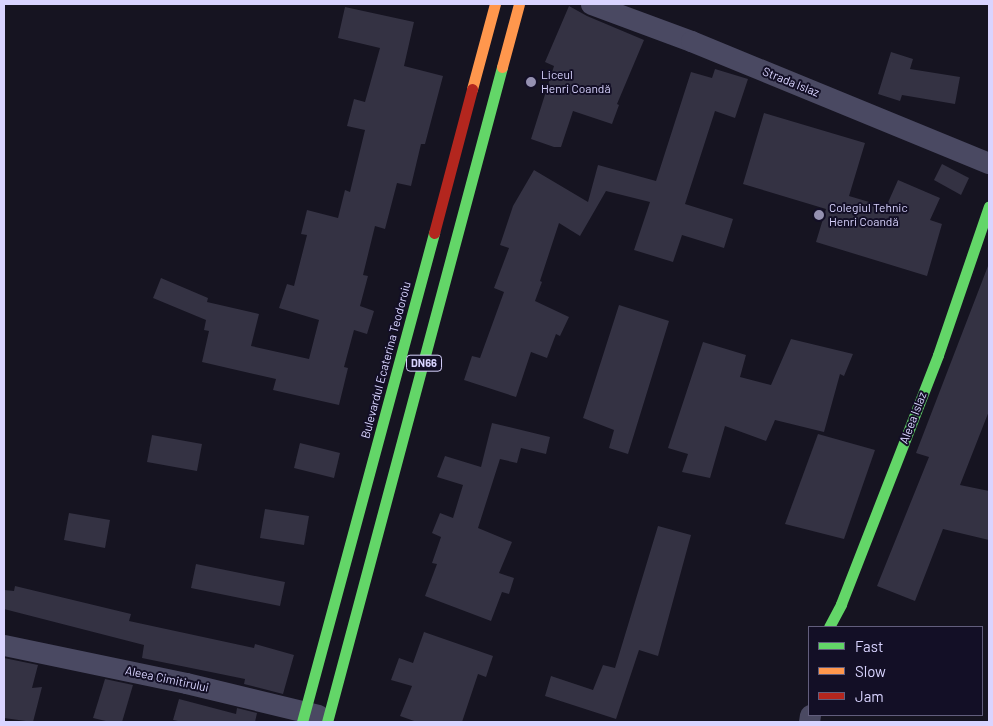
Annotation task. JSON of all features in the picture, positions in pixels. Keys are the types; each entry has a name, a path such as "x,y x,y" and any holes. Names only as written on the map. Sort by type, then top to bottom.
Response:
{"main road":[{"name":"Bulevardul Ecaterina Teodoroiu","path":"304,717 495,4"},
{"name":"DN66","path":"328,720 519,4"},
{"name":"Aleea Islaz","path":"830,626 841,604 934,364 989,206"}],"street":[{"name":"Strada Islaz","path":"591,4 691,41 989,163"},
{"name":"Aleea Cimitirului","path":"4,646 186,683 304,717 328,720"}],"building":[{"path":"569,6 587,16 644,40 617,104 619,105 612,124 573,111 561,147 554,147 531,139 554,66 545,62"},
{"path":"345,7 414,22 404,66 443,76 425,144 421,144 411,186 397,183 385,229 375,226 363,275 368,276 360,306 374,311 367,334 354,330 344,367 348,368 339,405 273,390 276,379 202,362 209,331 204,330 206,320 153,298 161,278 208,298 207,302 259,314 251,346 309,359 319,320 279,308 287,284 294,286 307,235 301,234 307,210 338,218 345,190 350,192 365,130 347,126 354,99 365,102 380,48 338,38"},
{"path":"891,52 913,59 910,69 960,77 955,104 902,95 900,101 878,94"},
{"path":"715,69 748,79 735,118 715,111 685,204 733,219 724,248 682,235 673,262 634,250 650,202 606,191 580,236 559,223 535,301 569,317 560,336 556,334 547,358 531,352 516,397 464,380 472,356 480,358 504,292 494,288 509,248 500,245 513,206 534,170 588,202 598,165 656,181 691,72 712,78"},
{"path":"764,113 865,143 849,196 886,207 898,180 940,198 930,220 942,224 927,276 816,242 826,209 743,184"},
{"path":"942,164 969,178 961,195 934,180"},
{"path":"988,266 989,411 960,485 989,491 989,540 943,529 915,601 877,586 929,457 916,453"},
{"path":"619,305 669,321 628,454 609,448 614,430 583,418"},
{"path":"791,339 853,354 844,376 840,374 824,432 775,420 766,441 725,426 710,478 682,472 688,454 668,448 703,342 746,355 740,377 771,385"},
{"path":"492,423 550,437 546,454 521,448 517,463 500,459 478,528 512,542 499,573 514,578 509,594 502,592 491,621 425,596 437,564 432,563 441,537 432,533 440,513 453,518 463,485 437,477 445,456 481,467"},
{"path":"818,434 875,450 844,539 785,524"},
{"path":"152,435 202,444 197,471 147,462"},
{"path":"300,443 340,453 334,478 294,468"},
{"path":"265,509 309,516 304,545 260,538"},
{"path":"69,513 110,520 105,548 64,540"},
{"path":"658,526 691,535 658,656 639,650 616,719 545,696 551,676 593,690 603,665 615,668"},
{"path":"196,564 285,582 280,606 191,588"},
{"path":"15,586 131,614 129,621 254,648 255,644 294,655 283,694 244,684 245,679 142,658 144,645 4,609 4,590 14,591"},
{"path":"424,632 493,656 486,677 478,674 462,722 417,722 400,716 412,686 391,680 399,658 413,663"},
{"path":"4,658 38,665 32,688 42,687 33,722 4,718"},
{"path":"105,679 133,685 122,722 110,722 93,718"},
{"path":"179,699 236,714 237,708 257,713 255,722 183,722 173,720"}],"traffic: fast":[{"path":"327,722 502,67"},
{"path":"830,626 841,604 938,355 989,206"},
{"path":"302,722 434,233"}],"traffic: slow":[{"path":"472,89 495,4"},
{"path":"502,67 519,4"}],"traffic: jam":[{"path":"434,233 472,89"}],"place":[{"name":"Liceul Henri Coandă","path":"531,82"},
{"name":"Colegiul Tehnic Henri Coandă","path":"819,215"}]}
